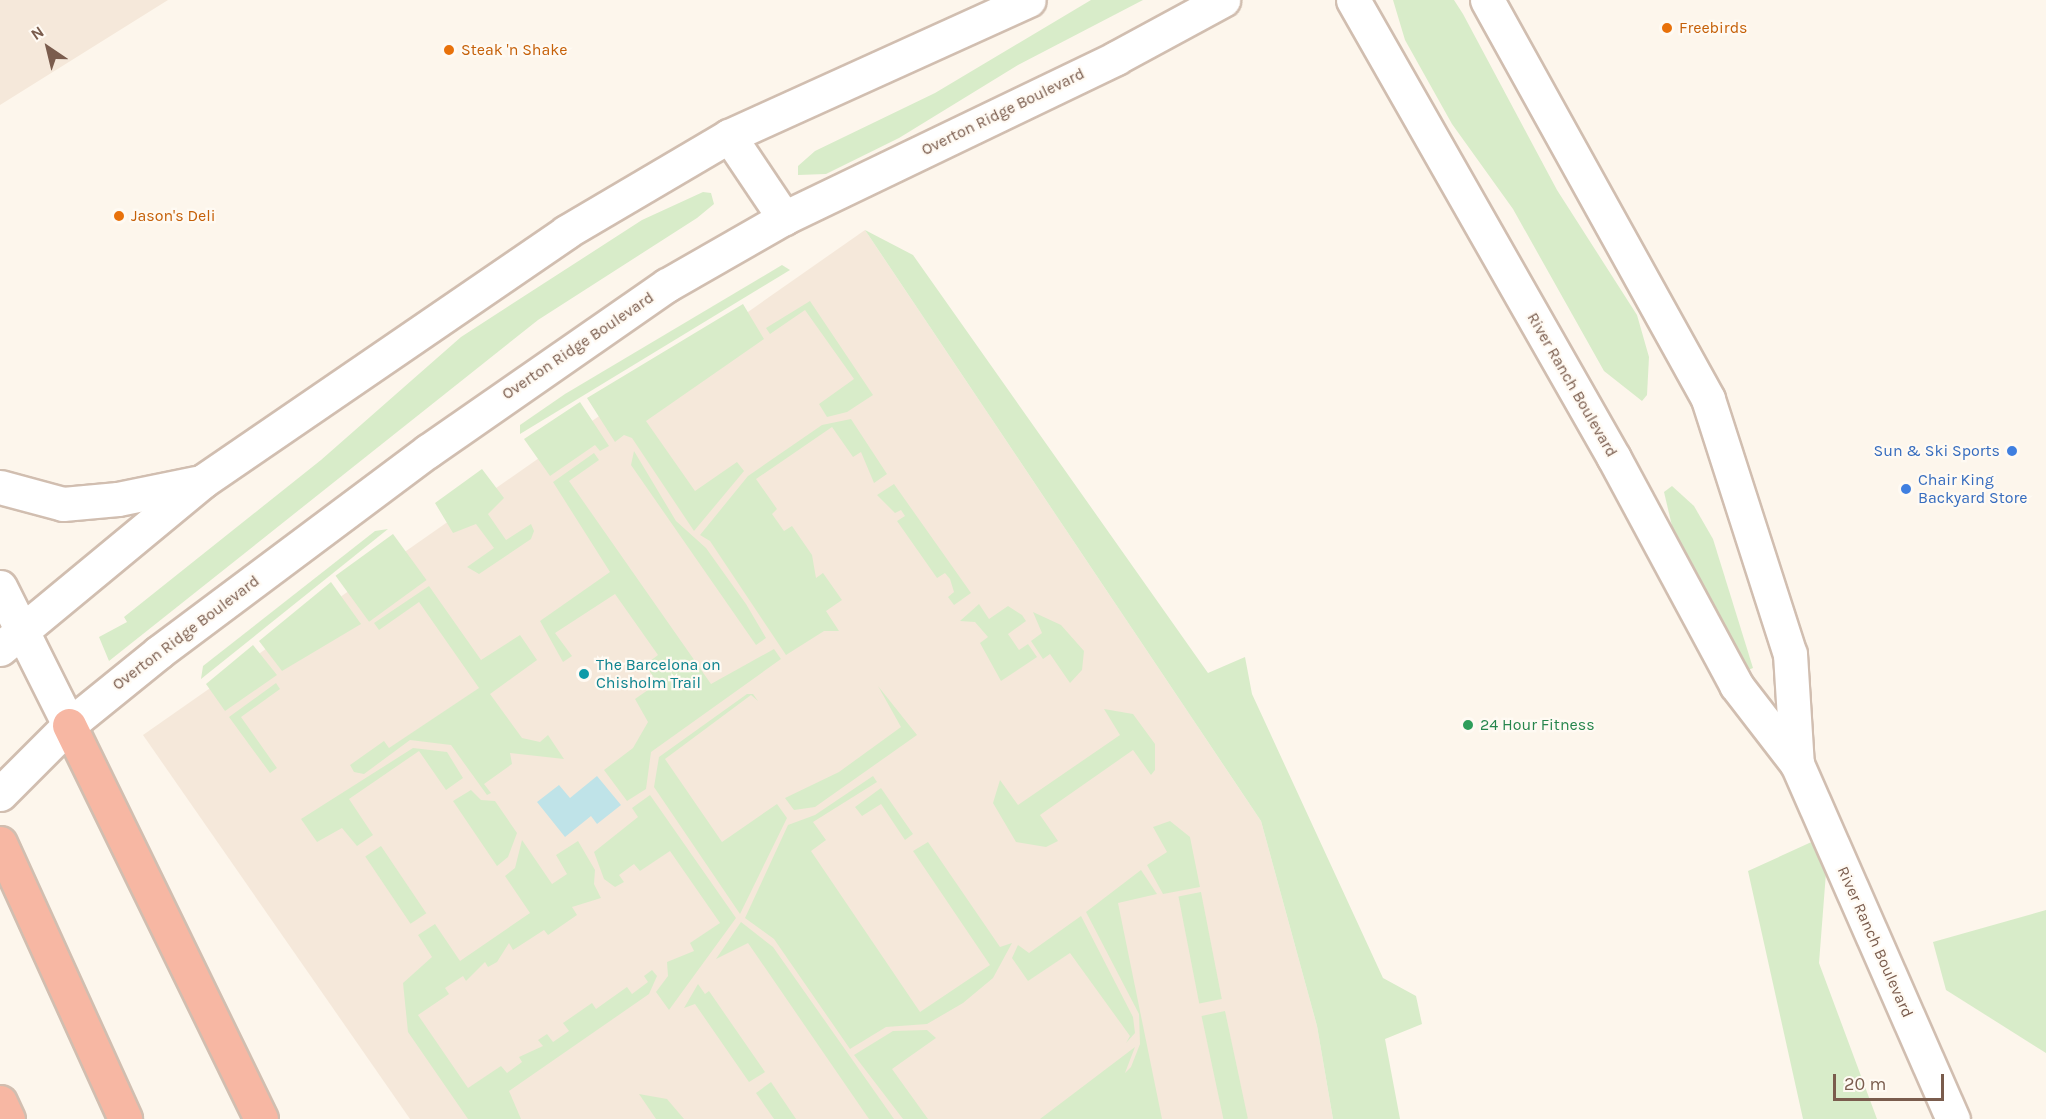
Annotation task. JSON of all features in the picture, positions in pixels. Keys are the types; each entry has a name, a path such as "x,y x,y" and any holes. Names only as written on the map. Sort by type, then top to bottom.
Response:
{"highway":[{"path":"69,725 261,1119"},
{"path":"0,843 125,1119"},
{"path":"0,1102 9,1119"}],"street":[{"path":"10,639 203,481 454,304 729,136 1029,0"},
{"name":"Overton Ridge Boulevard","path":"0,794 69,725 159,651 541,370 667,285 784,218 1116,58 1223,0"},
{"name":"River Ranch Boulevard","path":"1353,0 1614,458 1736,685 1797,764 1953,1119"},
{"name":"River Ranch Boulevard","path":"1487,0 1708,399 1790,654 1797,764"},
{"path":"729,136 784,218"},
{"path":"0,487 63,504 118,499 203,481"},
{"path":"0,587 10,639 69,725"}],"shaded area":[{"path":"0,0 168,0 0,105"},
{"path":"865,230 1261,821 1317,1026 1333,1119 410,1119 143,735"}],"green space":[{"path":"1091,0 1143,0 1018,65 899,138 826,174 798,175 798,166 815,151 935,93"},
{"path":"1393,0 1454,0 1463,14 1557,190 1637,315 1649,357 1647,395 1642,401 1604,371 1513,209 1452,124 1405,40"},
{"path":"703,192 711,193 714,204 697,218 538,320 109,661 99,637 127,622 124,617 321,460 461,337 642,220"},
{"path":"865,230 913,255 1208,673 1245,657 1252,694 1383,978 1416,996 1422,1024 1385,1039 1400,1119 1333,1119 1317,1026 1261,821"},
{"path":"782,265 790,270 520,434 520,425 565,394"},
{"path":"810,301 873,395 847,412 827,417 819,404 854,379 805,310 770,334 766,328"},
{"path":"743,304 764,339 646,421 695,491 737,462 744,471 694,531 632,438 624,435 615,442 587,398"},
{"path":"580,402 609,446 600,451 595,445 550,476 524,439"},
{"path":"851,419 887,474 874,483 861,452 853,457 832,427 756,479 777,509 772,514 784,531 792,526 812,555 816,578 823,573 842,600 826,611 839,631 824,631 786,655 710,541 700,535 748,476 822,425"},
{"path":"634,451 676,521 706,548 746,604 766,638 756,645 631,465"},
{"path":"594,453 599,460 569,481 711,684 774,649 781,659 651,752 646,789 627,801 604,770 633,748 648,722 635,699 658,683 645,665 658,655 615,594 555,633 572,656 563,662 540,621 610,572 553,482"},
{"path":"482,469 504,498 488,514 506,540 531,524 534,531 531,539 479,574 467,567 494,548 476,524 453,533 435,503"},
{"path":"894,484 971,593 954,605 948,597 954,592 950,579 945,573 937,578 897,521 905,516 901,510 895,513 877,495"},
{"path":"1672,486 1694,506 1713,539 1753,668 1748,670 1672,526 1664,492"},
{"path":"388,529 201,679 203,666 375,531"},
{"path":"393,534 427,580 369,622 336,576"},
{"path":"331,582 361,624 282,671 259,641"},
{"path":"429,586 481,660 520,635 537,660 490,694 522,738 540,742 548,735 564,759 510,753 512,764 484,784 491,793 487,795 451,745 410,740 364,774 354,772 350,765 384,741 389,748 479,688 419,602 379,630 374,623"},
{"path":"979,604 989,619 1008,606 1022,615 1026,621 1008,634 1019,650 1028,644 1037,657 1001,681 980,643 988,637 975,622 960,621"},
{"path":"1033,612 1061,625 1084,651 1082,670 1070,683 1050,654 1043,659 1031,641 1042,633"},
{"path":"253,645 277,675 225,711 206,684"},
{"path":"276,683 280,689 241,717 277,768 270,773 229,717"},
{"path":"878,686 917,735 815,807 794,810 785,798 839,772 901,727"},
{"path":"747,694 753,694 758,701 751,695 665,759 722,842 777,804 787,818 740,914 654,787 659,757"},
{"path":"1104,709 1133,714 1155,744 1155,770 1151,775 1133,750 1040,815 1058,841 1046,847 1016,842 993,803 1000,780 1018,805 1120,735"},
{"path":"413,748 447,752 463,778 446,790 419,751 349,799 373,835 357,846 342,828 317,842 301,819"},
{"path":"873,776 877,782 813,822 826,840 811,851 920,1012 990,965 913,851 928,842 1000,947 1012,943 993,978 963,1003 927,1024 886,1027 850,1049 774,939 745,918 788,825 815,815"},
{"path":"881,788 913,834 905,840 881,804 862,816 855,807"},
{"path":"471,790 481,800 495,801 517,833 508,857 497,866 453,801"},
{"path":"650,795 736,918 669,1010 656,992 668,976 667,962 694,951 690,943 720,923 670,851 640,871 634,864 619,875 624,882 615,887 604,879 594,852 638,817 632,808"},
{"path":"1170,821 1190,837 1200,887 1163,894 1147,865 1167,852 1153,827"},
{"path":"1829,834 1819,963 1877,1119 1803,1119 1748,871"},
{"path":"522,840 552,884 567,874 556,855 578,841 595,870 594,884 601,898 572,907 577,915 548,935 544,930 513,950 509,943 497,962 488,967 485,962 466,981 463,976 445,988 449,994 418,1015 468,1088 501,1066 507,1073 522,1062 519,1057 543,1046 538,1040 547,1034 553,1042 569,1031 563,1023 592,1003 596,1009 627,987 632,994 648,982 644,976 652,970 657,976 649,994 509,1091 521,1119 468,1119 408,1032 403,983 432,957 418,935 435,924 460,961 530,913 505,876 515,868"},
{"path":"381,846 426,913 411,924 365,857"},
{"path":"1141,870 1157,894 1118,903 1162,1119 1040,1119 1135,1047 1125,1073 1131,1067 1140,1044 1139,1014 1086,912"},
{"path":"1201,892 1222,999 1199,1003 1178,896"},
{"path":"2046,910 2046,1053 1946,990 1933,942"},
{"path":"1081,916 1133,1017 1135,1033 1126,1043 1130,1036 1070,953 1028,981 1012,958 1018,945 1029,953"},
{"path":"741,922 773,947 894,1119 869,1119 748,943 716,959"},
{"path":"698,984 705,994 709,991 765,1072 749,1082 695,1004 684,1008"},
{"path":"1225,1011 1248,1119 1223,1119 1202,1016"},
{"path":"927,1030 936,1038 892,1069 928,1119 903,1119 854,1055 893,1031"},
{"path":"771,1082 796,1119 774,1119 756,1093"},
{"path":"639,1094 667,1099 684,1119 656,1119"}],"water":[{"path":"597,776 621,805 597,824 591,816 565,837 537,802 559,785 570,798"}],"place":[{"name":"Freebirds","path":"1667,28"},
{"name":"Steak 'n Shake","path":"449,50"},
{"name":"Jason's Deli","path":"119,216"},
{"name":"Sun & Ski Sports","path":"2012,451"},
{"name":"Chair King Backyard Store","path":"1906,489"},
{"name":"The Barcelona on Chisholm Trail","path":"584,674"},
{"name":"24 Hour Fitness","path":"1468,725"}]}
